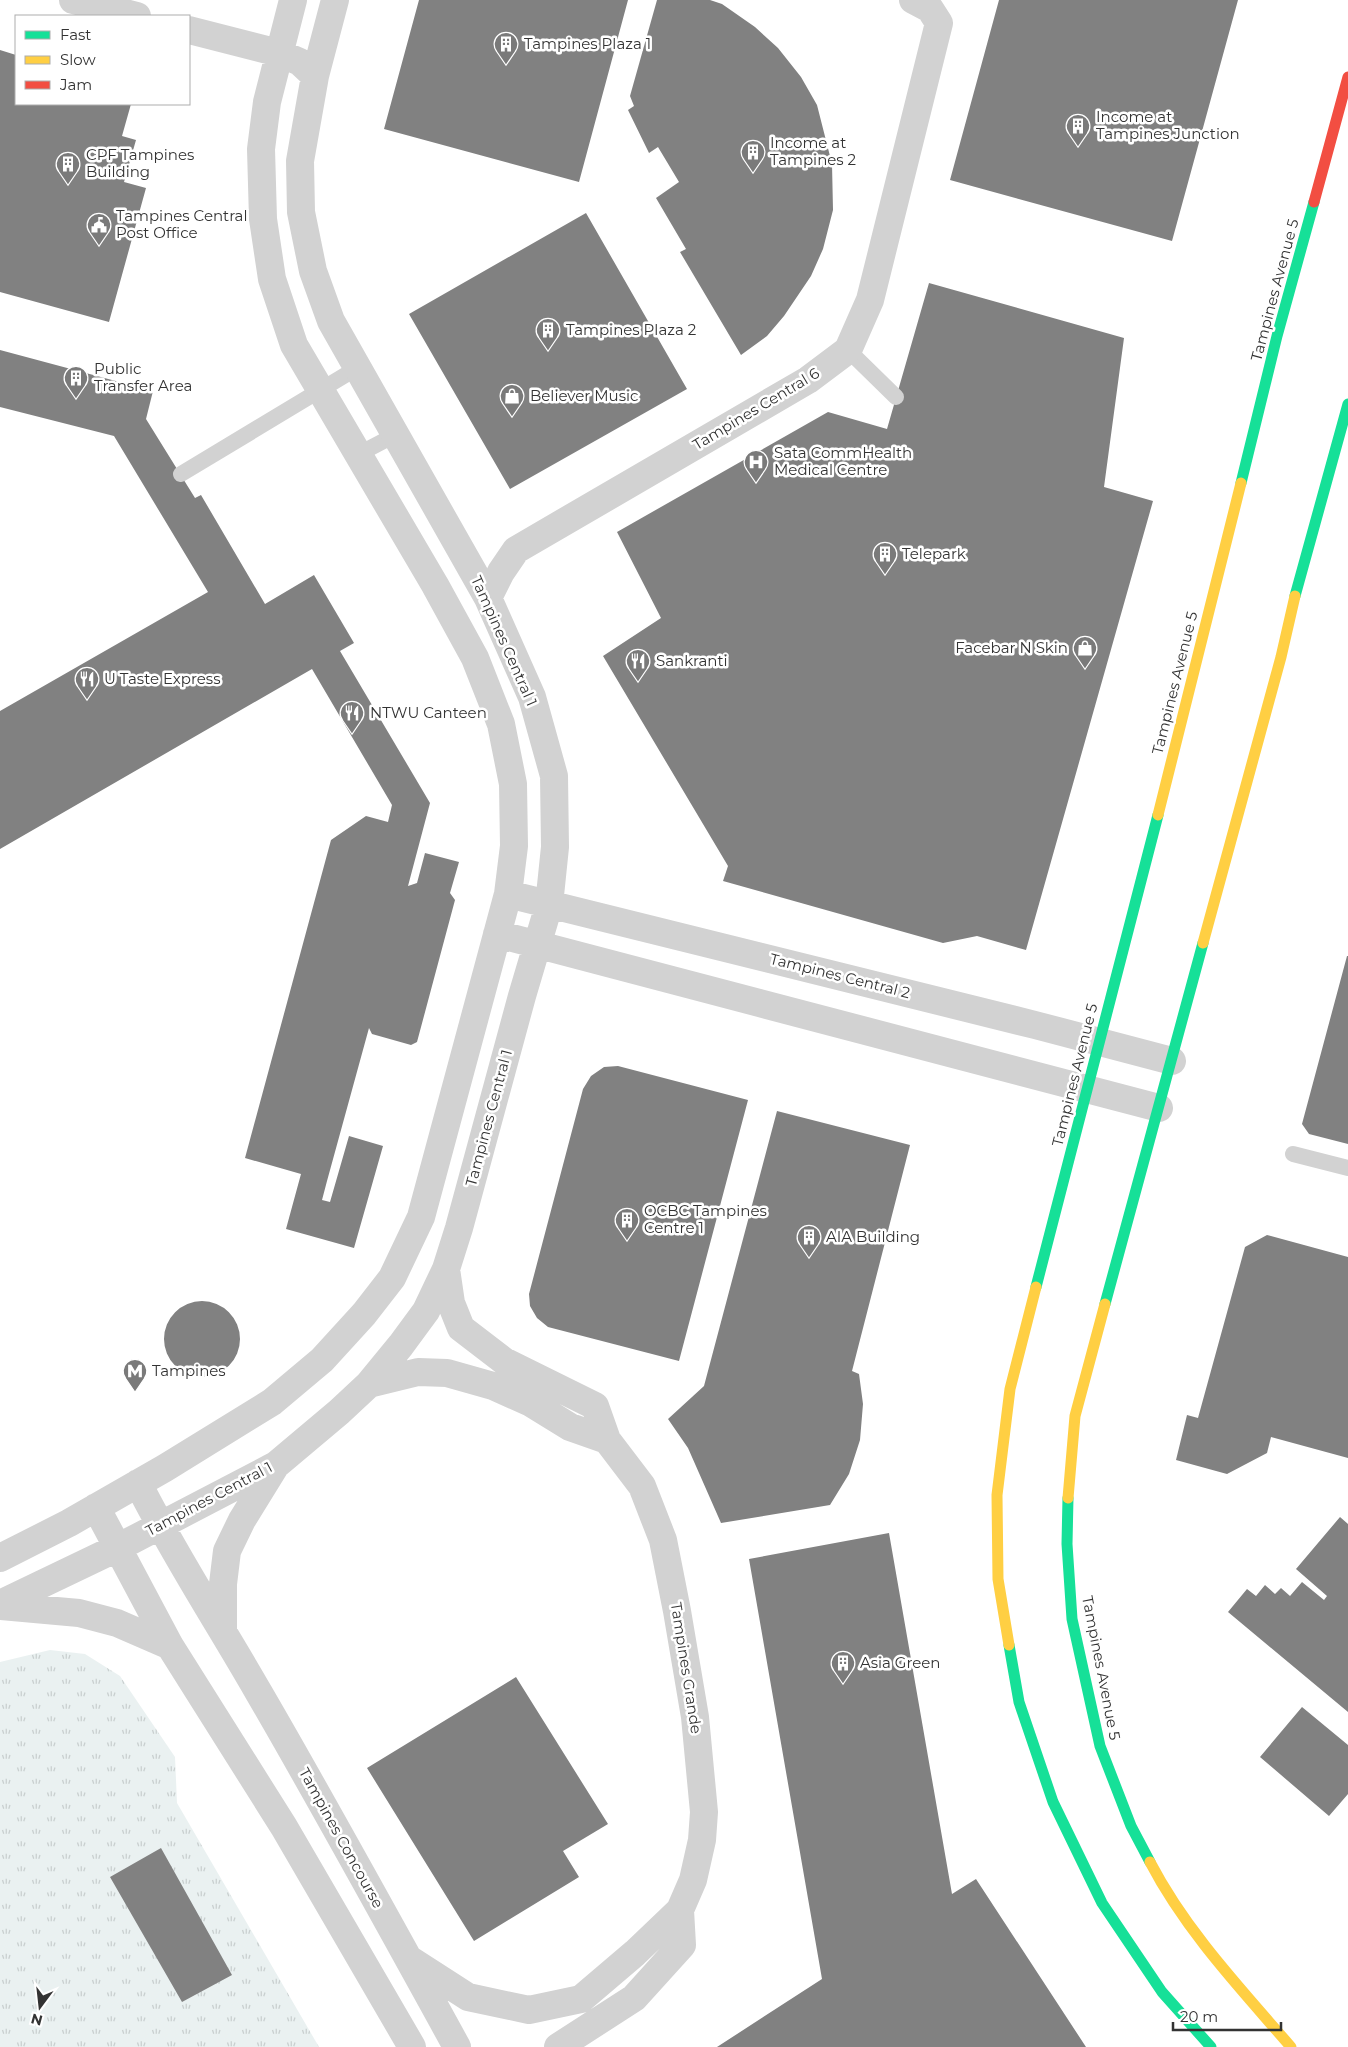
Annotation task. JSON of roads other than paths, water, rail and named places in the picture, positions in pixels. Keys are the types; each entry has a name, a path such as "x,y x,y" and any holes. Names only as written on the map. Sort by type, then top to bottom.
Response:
{"main road":[{"name":"Tampines Avenue 5","path":"1210,2047 1162,1992 1102,1903 1053,1802 1019,1702 998,1579 998,1494 1010,1389 1188,695 1277,336 1348,77"},
{"name":"Tampines Avenue 5","path":"1292,2047 1212,1956 1161,1883 1131,1826 1100,1746 1072,1619 1067,1544 1069,1478 1076,1416 1348,404"}],"street":[{"path":"73,0 133,15"},
{"path":"0,1558 138,1483 272,1402 322,1360 364,1314 392,1278 421,1217 508,894 514,846 513,784 501,724 475,658 435,585 294,345 272,279 263,219 261,149 267,102 293,0"},
{"name":"Tampines Central 1","path":"0,1605 117,1548 276,1464 339,1412 368,1384 401,1345 426,1311 446,1269 549,905 555,847 554,776 532,697 488,598 331,321 313,271 301,212 300,161 315,76 335,0"},
{"name":"Tampines Central 6","path":"488,598 516,550 808,380 848,350 870,300 939,24 930,9 913,0"},
{"path":"190,30 279,53 300,62 315,76"},
{"name":"Tampines Central 2","path":"508,894 1035,1024 1172,1061"},
{"path":"497,934 1159,1108"},
{"name":"Tampines Grande","path":"408,1959 468,1997 529,2010 582,1999 635,1953 680,1910 692,1880 702,1840 704,1812 696,1717 677,1611 663,1540 642,1486 607,1440 595,1406 504,1360 461,1328 451,1302 446,1269"},
{"path":"368,1384 418,1372 447,1373 493,1386 531,1403 570,1428 607,1440"},
{"path":"223,1630 223,1584 227,1551 242,1520 276,1464"},
{"name":"Tampines Concourse","path":"138,1483 159,1526 223,1630 337,1827 457,2047"},
{"path":"96,1507 170,1646 284,1827 412,2047"},
{"path":"0,1605 79,1613 116,1623 170,1646"},
{"name":"Tampines Grande","path":"558,2047 634,1998 682,1945 680,1910"}],"lane":[{"path":"848,350 896,397"},
{"path":"181,474 357,368"},
{"path":"357,455 395,435"},
{"path":"1294,1154 1348,1168"}],"place":[{"name":"Tampines Plaza 1","path":"506,65"},
{"name":"Income at Tampines Junction","path":"1078,147"},
{"name":"Income at Tampines 2","path":"753,173"},
{"name":"CPF Tampines Building","path":"68,185"},
{"name":"Tampines Central Post Office","path":"99,246"},
{"name":"Tampines Plaza 2","path":"548,351"},
{"name":"Public Transfer Area","path":"76,399"},
{"name":"Believer Music","path":"512,417"},
{"name":"Sata CommHealth Medical Centre","path":"756,483"},
{"name":"Telepark","path":"885,575"},
{"name":"Facebar N Skin","path":"1085,669"},
{"name":"Sankranti","path":"638,682"},
{"name":"U Taste Express","path":"87,700"},
{"name":"NTWU Canteen","path":"352,734"},
{"name":"OCBC Tampines Centre 1","path":"627,1241"},
{"name":"AIA Building","path":"809,1258"},
{"name":"Tampines","path":"135,1392"},
{"name":"Asia Green","path":"843,1684"}]}
